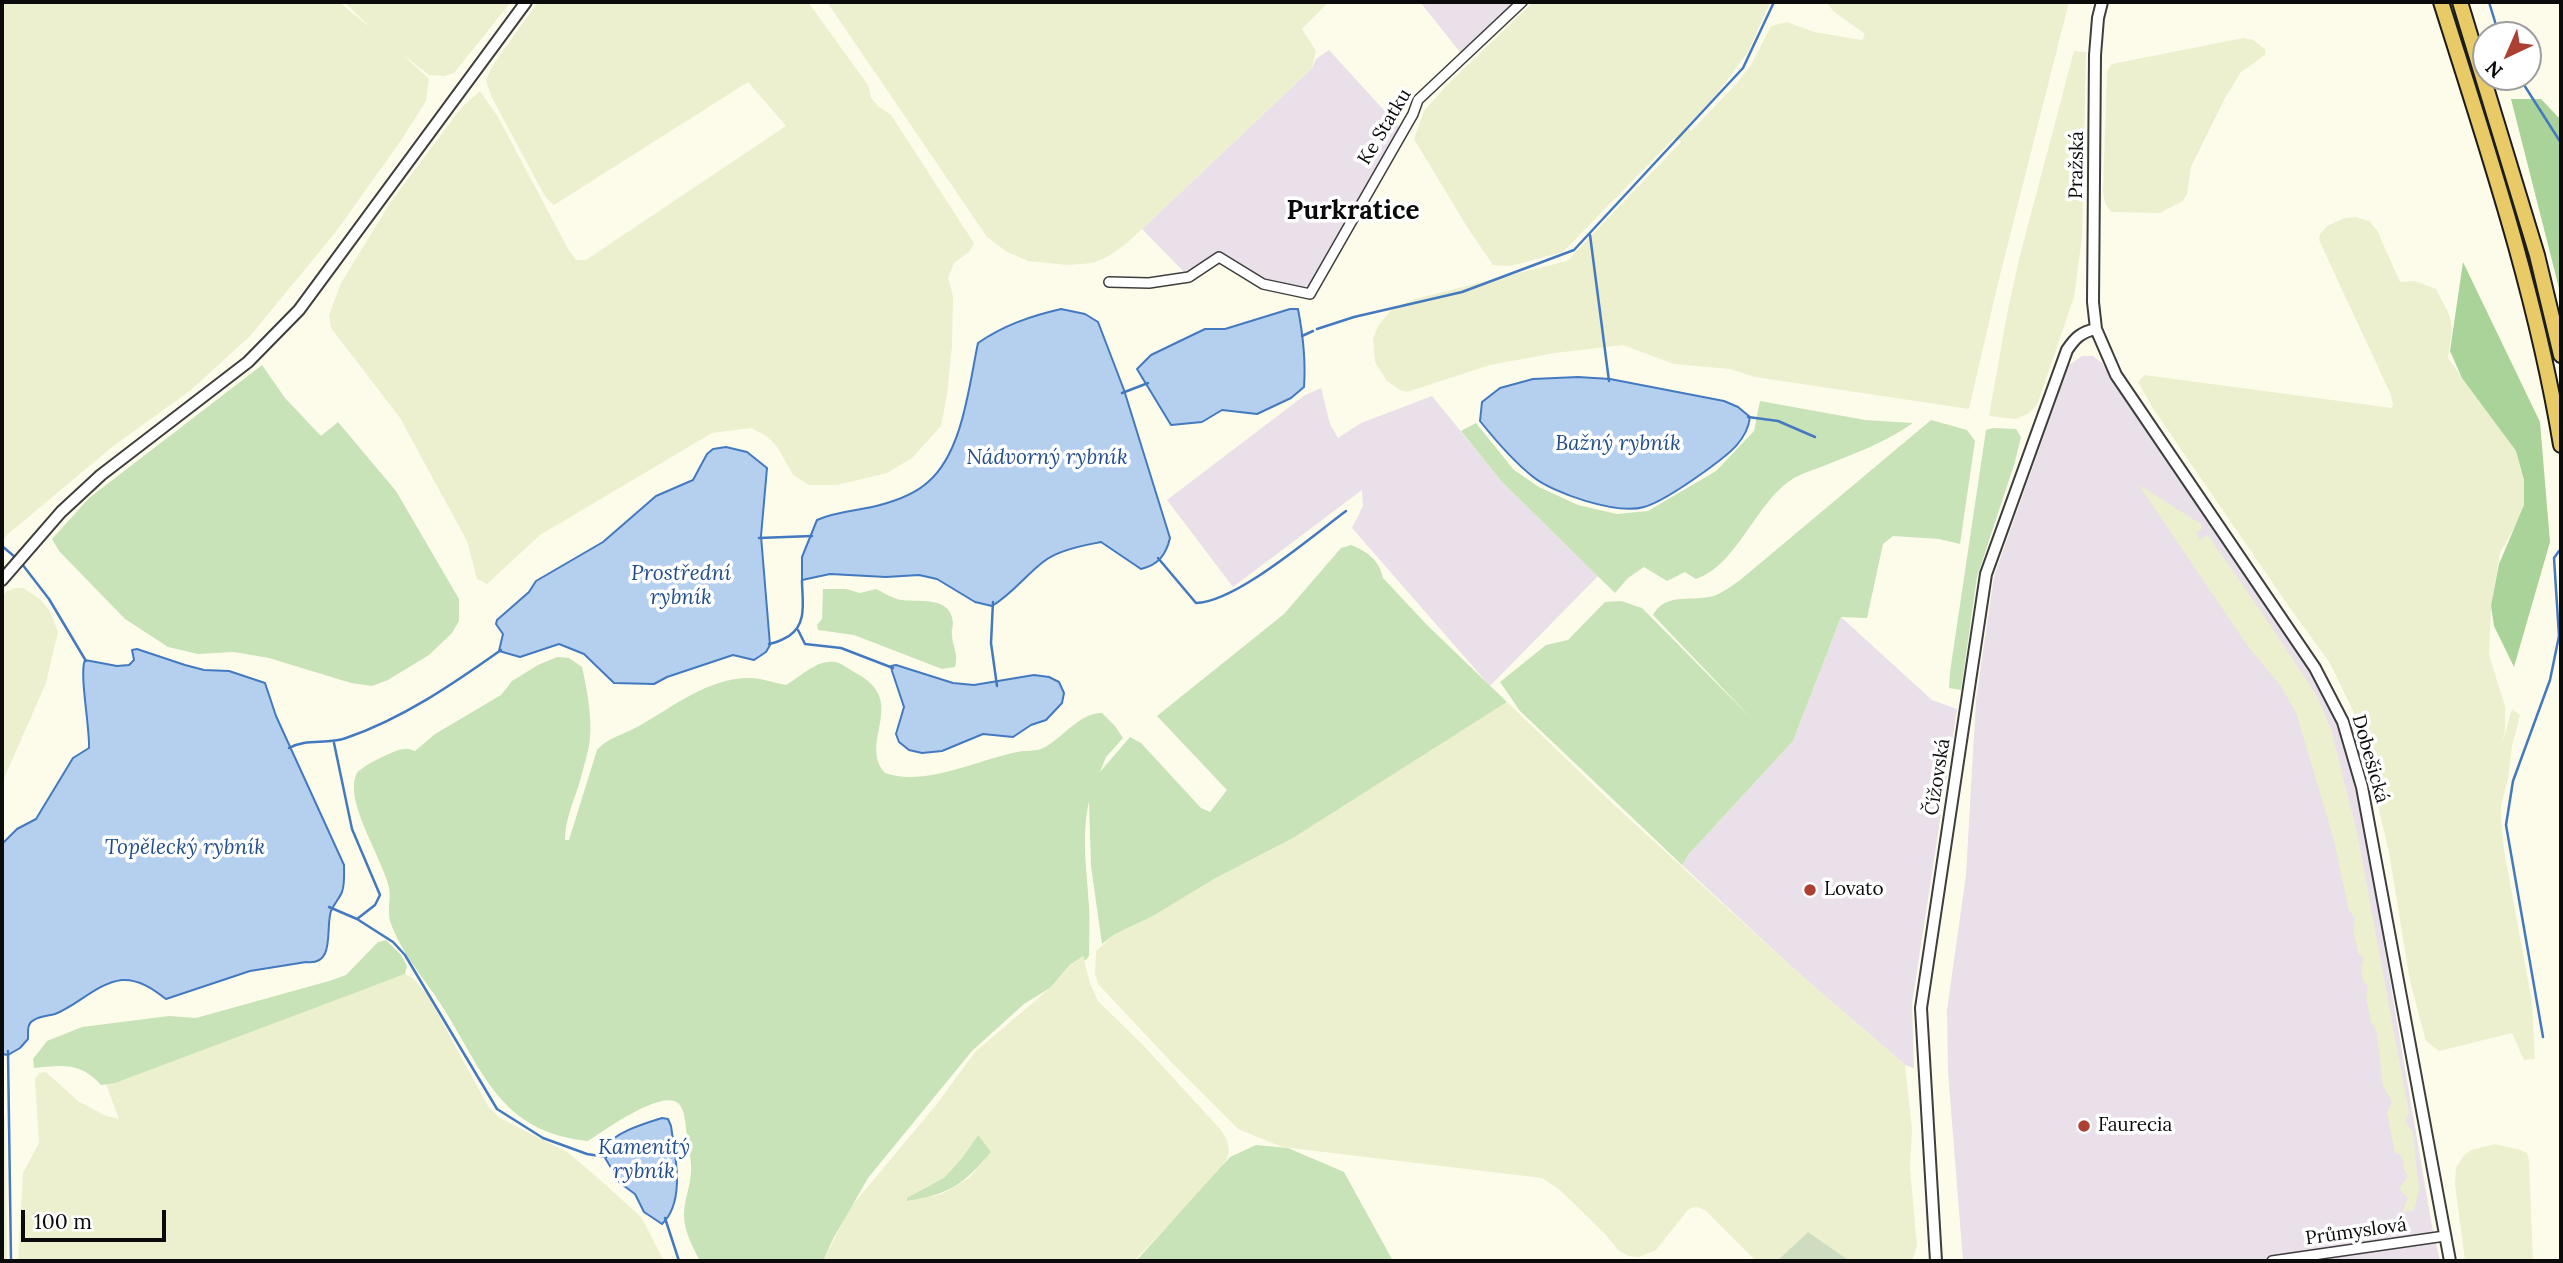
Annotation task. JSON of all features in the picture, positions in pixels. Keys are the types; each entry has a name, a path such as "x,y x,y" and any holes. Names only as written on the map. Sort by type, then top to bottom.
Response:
{"highway":[{"path":"2441,2 2502,198 2537,322 2561,445"},
{"path":"2460,2 2537,255 2561,355"}],"street":[{"path":"2,580 61,512 101,475 248,362 299,310 526,2"},
{"name":"Ke Statku","path":"1109,282 1149,282 1189,277 1219,257 1263,284 1310,294 1418,100 1522,2"},
{"name":"Pražská","path":"2096,329 2092,280 2095,55 2102,2"},
{"name":"Dobešická","path":"2096,329 2116,375 2315,668 2343,722 2367,811 2450,1261"},
{"name":"Čížovská","path":"1936,1261 1921,1008 1986,574 2067,350 2079,335 2096,329"},
{"name":"Průmyslová","path":"2272,1261 2445,1236"}],"shaded area":[{"path":"1420,2 1522,2 1464,57"},
{"path":"1329,50 1403,131 1310,294 1297,294 1225,263 1189,277 1142,229 1312,68 1316,59"},
{"path":"2082,356 2093,356 2102,363 2311,671 2337,724 2355,788 2368,852 2440,1261 1963,1261 1948,1072 1947,1010 1966,875 1976,700 1994,576 2069,365"},
{"path":"1321,388 1330,424 1338,438 1361,423 1432,396 1502,482 1598,576 1490,686 1352,528 1363,506 1362,490 1233,587 1167,500 1305,395"},
{"path":"1841,617 1932,700 1957,709 1912,1004 1914,1068 1905,1065 1795,970 1682,865 1688,855 1793,741"}],"green space":[{"path":"2,2 339,2 371,28 344,2 511,2 454,73 444,76 429,75 401,53 429,79 426,101 335,233 250,336 191,390 112,447 7,535 2,543"},
{"path":"538,2 808,2 868,85 871,98 891,115 974,243 969,252 954,263 948,278 953,296 952,346 941,426 912,458 887,473 837,485 809,485 793,475 778,448 768,437 751,428 712,433 540,535 487,584 477,579 467,541 400,418 331,328 329,315 341,283 390,203 461,108 480,91 498,117 568,249 576,260 586,260 786,126 748,82 554,205 546,198 491,96 486,80 492,66"},
{"path":"827,2 1329,2 1302,29 1316,51 1312,68 1126,244 1093,263 1068,265 1028,261 1007,252 987,237"},
{"path":"1533,2 1770,2 1748,52 1716,95 1687,126 1691,131 1751,65 1771,26 1787,22 1814,32 1862,40 1865,34 1833,11 1826,2 2069,2 1969,409 1755,377 1730,369 1674,364 1623,345 1555,353 1490,365 1407,392 1387,381 1375,362 1373,339 1378,326 1391,310 1415,299 1567,261 1681,142 1674,138 1563,252 1511,266 1493,265 1414,139 1424,111 1446,86"},
{"path":"2243,38 2253,40 2265,49 2265,55 2241,72 2225,98 2191,167 2187,194 2183,201 2160,213 2111,212 2105,203 2103,191 2107,71 2112,64"},
{"path":"2074,51 2086,52 2082,237 2074,297 2037,405 2028,414 2015,419 1989,416 2019,259"},
{"path":"2511,99 2541,99 2561,120 2561,296"},
{"path":"2356,217 2369,221 2377,230 2400,282 2415,281 2436,289 2450,316 2452,330 2448,358 2516,451 2524,480 2524,505 2500,553 2491,609 2489,655 2505,706 2505,730 2501,747 2512,709 2520,715 2501,805 2501,818 2504,850 2532,1002 2535,1059 2524,1060 2512,1033 2439,1051 2426,1041 2410,981 2389,853 2364,745 2353,711 2330,663 2154,410 2138,382 2144,375 2392,408 2391,395 2319,240 2320,234 2327,226 2345,218"},
{"path":"2463,262 2540,422 2550,542 2514,667 2494,626 2491,606 2499,564 2524,505 2524,480 2516,451 2462,378 2450,351"},
{"path":"262,365 285,398 321,436 338,422 396,491 459,599 459,621 452,633 429,655 388,680 372,686 351,683 269,658 234,652 198,654 168,647 125,619 59,551 52,539 89,498"},
{"path":"1760,401 1865,420 1913,423 1871,447 1791,480 1767,504 1735,548 1710,572 1696,579 1685,572 1667,581 1644,567 1628,578 1615,593 1502,482 1461,431 1476,423 1514,470 1539,487 1578,505 1617,514 1648,511 1716,471 1754,431"},
{"path":"1931,420 1967,430 1975,441 1960,544 1939,539 1893,536 1883,544 1867,618 1841,617 1793,741 1688,855 1682,865 1520,711 1500,682 1546,645 1568,640 1605,602 1621,601 1642,608 1753,720 1653,615 1664,603 1713,596 1739,581"},
{"path":"2016,429 2021,437 1977,577 1961,690 1949,688 1950,672 1986,430"},
{"path":"2139,485 2201,524 2203,528 2196,533 2200,540 2207,535 2210,538 2265,617 2317,696 2331,729 2358,837 2409,1113 2405,1121 2413,1133 2419,1191 2414,1210 2403,1210 2408,1198 2400,1190 2408,1176 2402,1156 2395,1153 2387,1112 2391,1099 2383,1086 2377,1033 2371,1022 2366,997 2368,986 2363,982 2361,967 2364,958 2358,953 2354,933 2355,917 2349,911 2334,840 2296,712 2280,685 2247,645"},
{"path":"1351,545 1372,557 1383,578 1428,626 1507,702 1293,838 1214,879 1153,916 1115,934 1102,944 1091,866 1089,801 1085,841 1089,956 1085,961 1083,956 1070,965 1050,988 1024,1004 972,1051 868,1178 823,1261 700,1261 684,1221 691,1168 685,1119 679,1104 671,1100 648,1106 619,1120 588,1141 558,1135 533,1125 513,1111 496,1093 406,954 390,921 388,884 361,819 354,794 357,774 372,762 394,752 405,749 415,751 435,734 501,695 512,681 557,657 569,658 582,667 590,721 588,749 568,817 565,840 569,840 597,750 606,742 708,687 737,679 753,678 786,685 815,666 828,662 840,664 871,683 879,696 881,708 876,748 878,761 885,773 917,777 934,775 1017,752 1040,749 1079,721 1102,713 1123,738 1106,757 1100,772 1130,737 1141,743 1201,808 1210,812 1227,790 1157,716 1284,614 1341,548"},
{"path":"14,588 23,588 40,599 50,611 58,632 46,683 2,783 2,598"},
{"path":"823,589 846,589 860,593 876,589 897,599 931,602 946,607 953,623 955,667 942,669 854,635 818,630 817,625 822,619"},
{"path":"1507,702 1611,802 1795,970 1905,1065 1912,1129 1910,1168 1917,1246 1912,1261 1849,1261 1808,1232 1777,1261 1756,1261 1705,1210 1697,1207 1687,1211 1656,1250 1639,1257 1629,1256 1619,1251 1560,1190 1542,1178 1282,1147 1238,1129 1098,984 1095,973 1096,951 1115,934 1153,916 1214,879 1293,838"},
{"path":"386,940 401,955 407,966 405,974 115,1083 101,1085 86,1072 70,1067 34,1068 33,1059 47,1041 82,1027 169,1016 196,1018 329,981 346,975 378,942"},
{"path":"1083,956 1098,1001 1142,1044 1221,1130 1229,1150 1218,1173 1134,1261 823,1261 850,1208 936,1105 975,1052 1050,988","holes":["977,1136 991,1152 969,1178 942,1194 908,1201 945,1177"]},
{"path":"405,974 413,978 427,994 488,1106 500,1118 567,1152 597,1177 642,1218 664,1261 18,1261 23,1173 39,1143 35,1079 39,1073 46,1072 78,1101 106,1116 119,1119 106,1084"},
{"path":"2,1112 5,1118 7,1261 2,1261"},
{"path":"978,1135 991,1152 972,1173 945,1191 907,1201 907,1198 945,1177"},
{"path":"2495,1144 2527,1153 2533,1261 2465,1261 2455,1185 2456,1168 2464,1155 2471,1150"},
{"path":"1256,1145 1288,1148 1344,1172 1393,1261 1136,1261 1230,1157"},
{"path":"1808,1232 1844,1257 1849,1261 1777,1261"}],"water":[{"name":"Nádvorný rybník","path":"1061,309 1085,314 1098,322 1124,390 1170,538 1160,558 1141,569 1101,542 1070,549 1043,562 992,606 975,602 937,579 919,575 886,577 830,574 802,580 802,557 817,520 899,499 923,486 940,469 957,436 963,417 978,343 1018,322"},
{"path":"1290,309 1298,309 1300,319 1304,387 1291,398 1257,414 1222,410 1202,422 1171,425 1137,369 1151,355 1205,329 1225,329"},
{"name":"Bažný rybník","path":"1533,379 1610,379 1724,401 1738,407 1750,417 1748,426 1727,455 1650,505 1632,509 1585,501 1541,483 1504,450 1480,421 1482,402 1500,388"},
{"name":"Prostřední rybník","path":"726,447 747,452 767,468 761,536 770,645 766,652 754,660 733,655 654,684 614,683 584,654 559,644 520,657 499,651 503,634 496,624 497,620 529,592 536,581 603,542 656,496 693,480 707,454 713,449"},
{"name":"Topělecký rybník","path":"137,649 185,665 204,670 229,671 265,683 276,716 344,865 343,889 331,911 326,952 315,962 250,971 166,999 140,983 128,980 113,982 55,1014 32,1021 28,1028 28,1039 20,1048 8,1055 2,1054 2,844 17,829 36,819 73,758 89,748 83,676 85,660 117,666 129,665 134,660 132,650"},
{"path":"896,665 953,683 974,685 1034,675 1049,677 1059,682 1064,693 1062,703 1046,720 1031,725 1013,737 983,734 942,751 922,753 909,750 899,742 896,734 904,707 891,666"},
{"name":"Kamenitý rybník","path":"662,1118 668,1119 671,1126 677,1177 674,1203 662,1224 644,1212 635,1194 620,1183 604,1156 603,1149 622,1133"}],"waterway":[{"path":"1317,329 1354,317 1462,292 1574,250 1743,68 1774,2"},
{"path":"2489,2 2495,21"},
{"path":"2528,91 2561,143"},
{"path":"1590,235 1609,381"},
{"path":"1302,336 1313,331"},
{"path":"1122,393 1148,383"},
{"path":"1748,417 1778,421 1815,437"},
{"path":"1158,558 1196,603 1213,600 1232,592 1273,566 1346,511"},
{"path":"759,538 812,536"},
{"path":"2,546 15,557"},
{"path":"2543,1037 2506,825 2513,781 2550,680 2559,636 2554,558 2559,551"},
{"path":"22,564 49,599 86,661"},
{"path":"769,644 789,636 799,625 803,611 802,580"},
{"path":"993,602 991,643 997,686"},
{"path":"798,630 805,644 841,648 893,668"},
{"path":"289,748 302,743 339,740 387,721 446,688 501,650"},
{"path":"329,907 357,919 375,905 380,895 352,829 334,743"},
{"path":"357,919 393,942 405,955 497,1109 543,1138 587,1154 606,1157"},
{"path":"8,1051 11,1261"},
{"path":"665,1218 679,1261"}],"place":[{"name":"Lovato","path":"1810,890"},
{"name":"Faurecia","path":"2084,1126"}],"district":[{"name":"Purkratice","path":"1353,212"}]}
